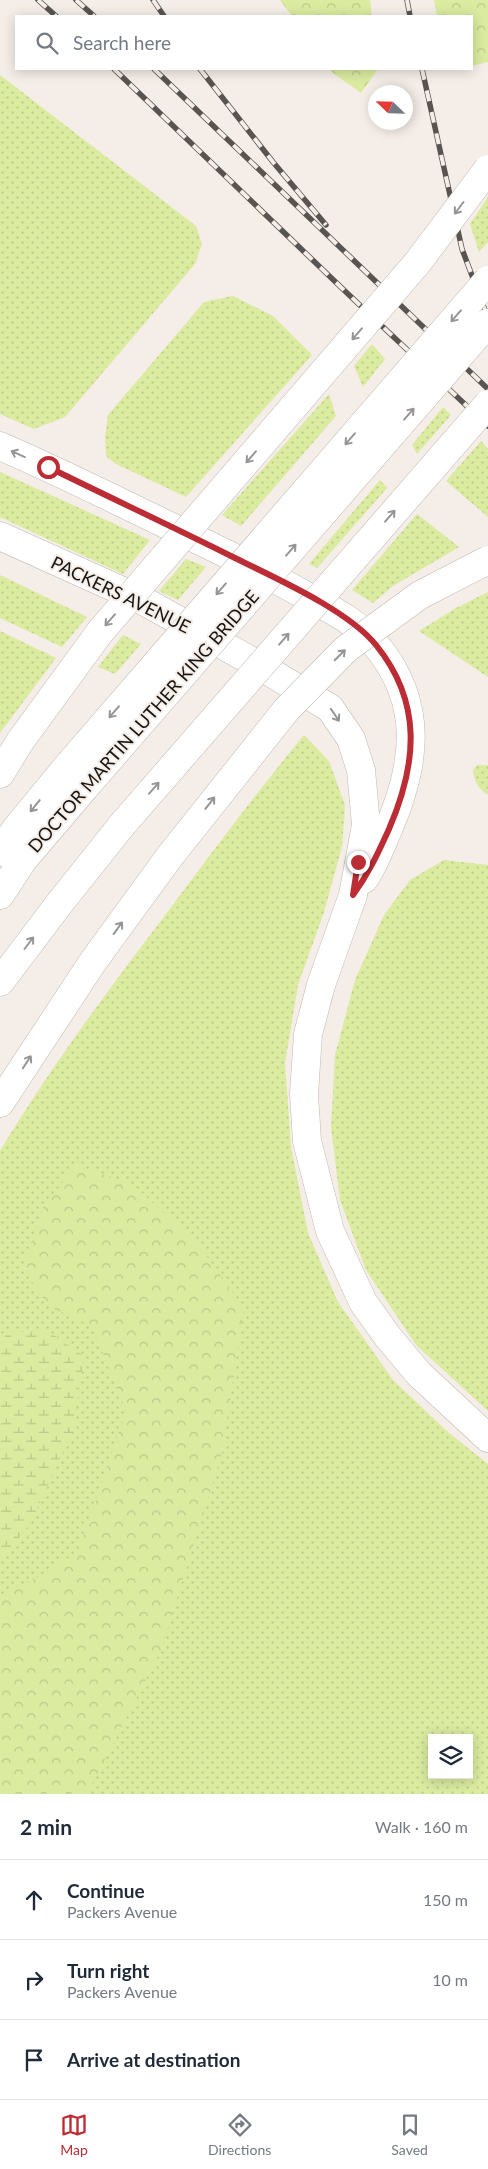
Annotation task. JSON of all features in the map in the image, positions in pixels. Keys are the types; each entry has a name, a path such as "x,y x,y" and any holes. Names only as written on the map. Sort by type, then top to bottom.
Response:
{"main road":[{"path":"0,774 22,740 100,632 418,262 488,168"},
{"name":"DOCTOR MARTIN LUTHER KING BRIDGE","path":"0,852 15,830 66,768 488,280"},
{"name":"DOCTOR MARTIN LUTHER KING BRIDGE","path":"0,895 23,860 488,323"},
{"path":"0,982 122,825 488,404"},
{"name":"PACKERS AVENUE","path":"0,446 280,581 344,617 375,644 400,682 410,720 410,762 398,808 372,869 353,895"},
{"name":"PACKERS AVENUE","path":"0,536 140,600 255,663 330,708 351,739 361,770 366,825 353,895 321,985 308,1034 304,1094 307,1140 330,1231 363,1302 388,1337 420,1374 488,1438"},
{"path":"0,1103 92,963 170,856 287,709 346,649 420,595 488,560"}],"green space":[{"path":"280,0 370,0 372,15 291,15"},
{"path":"434,0 488,0 488,62 473,66 473,15 437,15"},
{"path":"331,70 377,70 361,93"},
{"path":"0,75 196,226 202,244 195,264 65,417 34,429 0,414"},
{"path":"488,197 488,242 479,252 470,224"},
{"path":"233,296 273,316 312,355 186,497 116,464 106,456 105,437 108,415 204,302"},
{"path":"372,344 385,359 363,387 354,366"},
{"path":"329,394 336,416 241,526 222,515"},
{"path":"443,407 451,415 417,454 412,445"},
{"path":"481,441 488,449 488,517 446,481"},
{"path":"0,472 150,540 123,574 0,517"},
{"path":"380,480 387,488 317,568 309,564"},
{"path":"417,514 459,547 393,586 373,603 352,590"},
{"path":"186,559 206,567 178,600 159,591"},
{"path":"0,575 87,617 62,647 0,618"},
{"path":"488,592 488,677 419,631 456,608"},
{"path":"0,631 56,658 0,733"},
{"path":"123,635 141,644 115,674 98,667"},
{"path":"304,735 329,761 345,805 342,847 324,912 298,985 285,1063 291,1147 308,1233 338,1302 393,1380 449,1433 488,1464 488,1794 0,1794 0,1151 61,1057 253,798"},
{"path":"477,765 488,765 488,795 479,787 474,778 473,770"},
{"path":"444,860 488,865 488,1411 416,1345 366,1270 340,1200 331,1127 335,1055 355,980 384,915 410,880"},
{"path":"76,1165 132,1184 195,1240 244,1308 222,1453 161,1650 87,1794 0,1794 0,1595 36,1578 78,1552 126,1412 92,1326 48,1306 23,1268 44,1206"},
{"path":"48,1331 84,1356 73,1430 29,1527 0,1558 0,1340 11,1332"}],"railway":[{"path":"38,0 55,15"},
{"path":"76,0 93,15"},
{"path":"153,0 163,15"},
{"path":"407,0 410,15"},
{"path":"115,70 488,426"},
{"path":"155,70 488,389"},
{"path":"201,70 273,162 326,225"},
{"path":"422,70 462,249 488,318"}],"route":[{"path":"48,467 280,581 344,617 375,644 400,682 410,720 410,762 402,799 372,869 353,895 358,862"}]}
